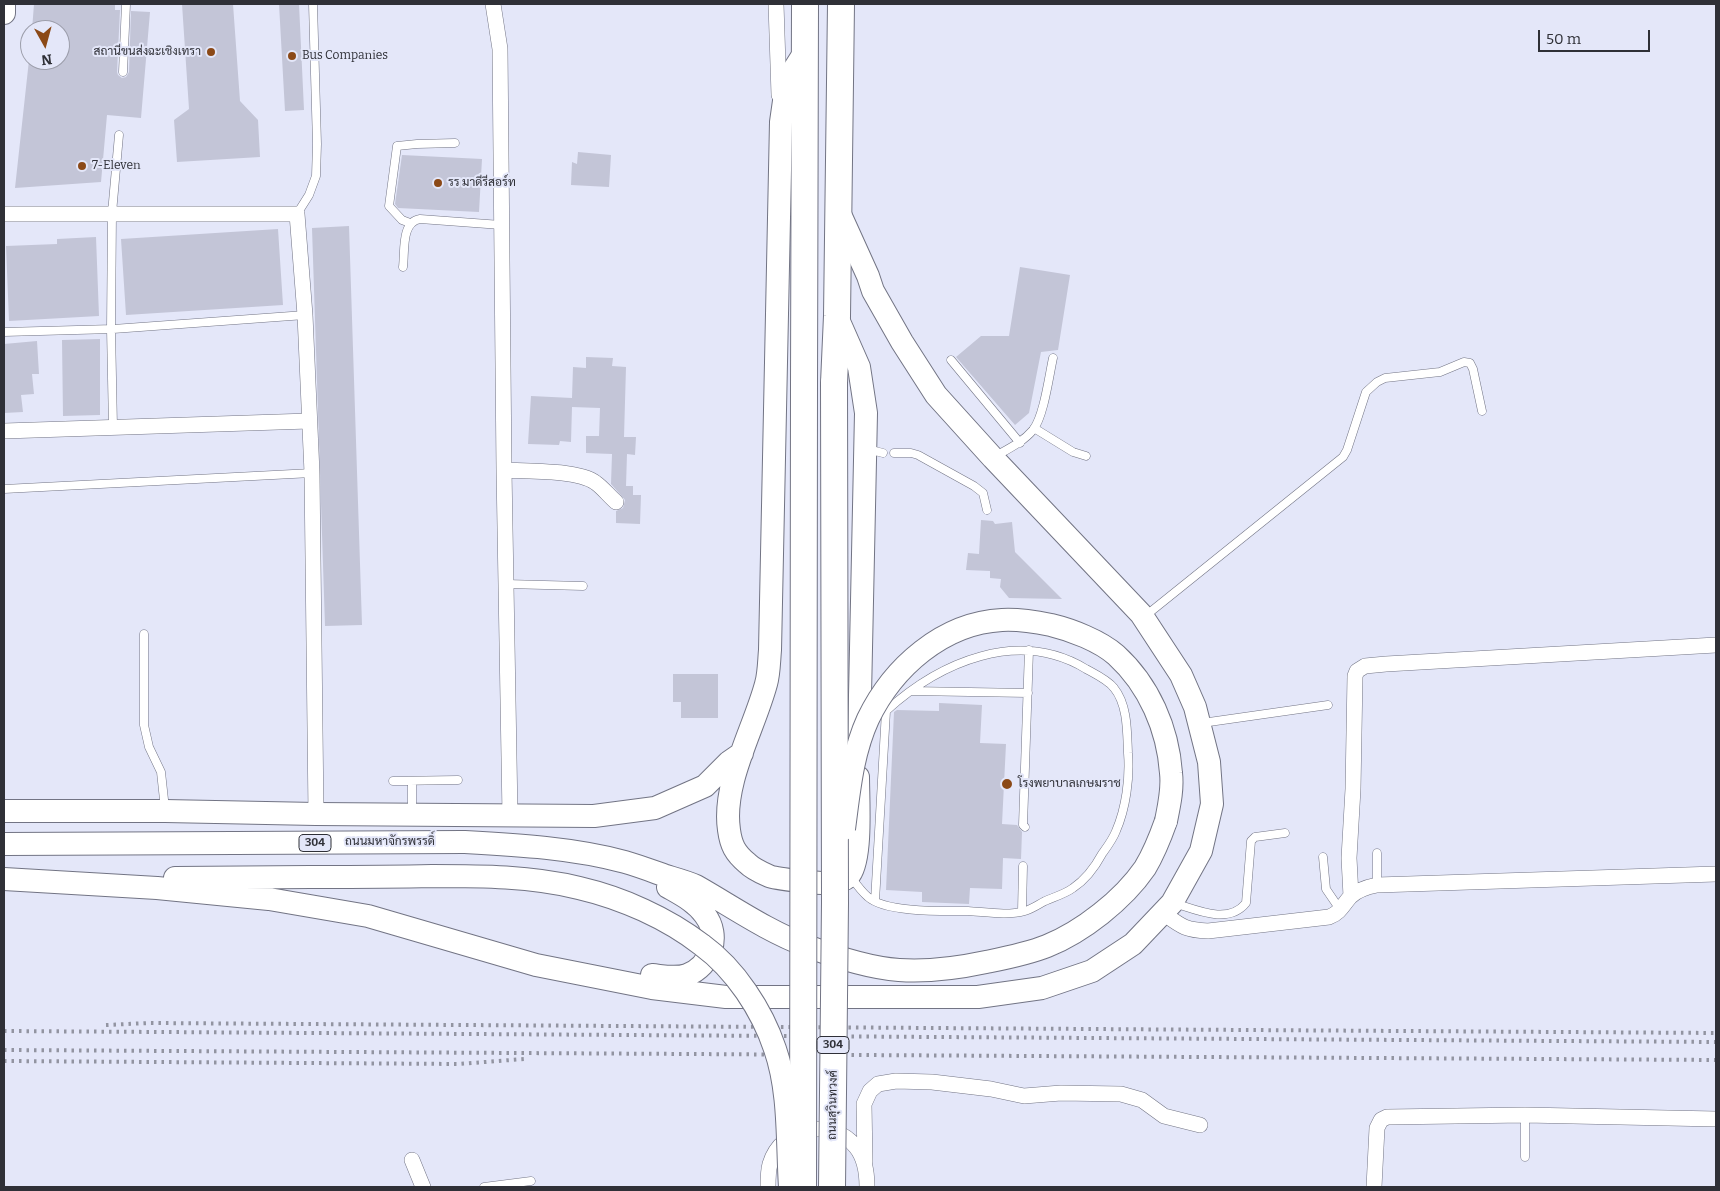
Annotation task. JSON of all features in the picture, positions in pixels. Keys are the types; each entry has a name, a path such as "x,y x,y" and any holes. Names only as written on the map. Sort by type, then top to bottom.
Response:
{"highway":[{"path":"803,1187 805,4"},
{"name":"ถนนสุวินทวงศ์","path":"832,1187 835,903 834,383 837,316 841,4"}],"main road":[{"path":"4,4 4,13"},
{"path":"805,52 791,74 786,88 781,122 770,650 767,683 742,753 733,786 729,830 734,849 748,864 771,877 830,883 850,876 854,867 858,841 859,678 874,450 859,367 837,316"},
{"path":"4,879 157,888 269,899 368,916 536,965 652,988 726,997 978,996 1042,988 1092,971 1133,944 1168,908 1201,851 1212,804 1209,762 1195,707 1181,675 1144,618 936,395 873,292 868,276 838,209"},
{"path":"625,862 694,885 758,923 807,946 855,962 898,970 937,970 1007,958 1047,946 1077,931 1101,914 1144,869 1158,845 1166,822 1171,773 1158,715 1144,689 1115,654 1090,639 1056,626 1034,622 1002,620 975,625 948,635 926,647 903,668 883,693 868,719 856,750 835,903"},
{"path":"4,811 165,810 316,814 594,816 655,808 705,786 729,762 742,753"},
{"name":"ถนนมหาจักรพรรดิ์","path":"4,844 464,842 537,847 584,853 625,862"},
{"path":"536,965 673,977 685,976 697,970 706,961 712,950 713,938 711,925 705,914 690,900 625,862"},
{"path":"4,879 495,877 539,881 579,888 617,900 650,914 702,945 724,965 743,989 763,1020 775,1049 784,1082 790,1187"}],"street":[{"path":"493,4 500,49 510,815"},
{"path":"776,4 777,64 781,122"},
{"path":"4,214 297,214 305,315 312,474 316,814"},
{"path":"4,431 309,421"},
{"path":"504,470 573,474 585,477 596,482 616,502"},
{"path":"1351,896 1349,858 1354,759 1355,676 1357,671 1365,666 1386,664 1716,644"},
{"path":"1168,908 1182,926 1191,930 1208,931 1329,918 1340,911 1351,896 1367,887 1716,874"},
{"path":"867,1187 864,1162 864,1104 870,1092 878,1084 896,1080 991,1089 1024,1096 1093,1092 1121,1094 1142,1100 1164,1116 1200,1126"},
{"path":"1374,1187 1377,1128 1381,1120 1388,1117 1525,1115 1716,1118"},
{"path":"768,1187 770,1164 776,1150 786,1139 800,1131 815,1128 831,1130 846,1137 857,1148 864,1162"},
{"path":"412,1160 423,1187"}],"lane":[{"path":"123,72 126,4"},
{"path":"297,214 309,195 316,176 314,4"},
{"path":"113,427 111,329 112,213 119,135"},
{"path":"410,223 402,220 389,206 397,146 455,143"},
{"path":"403,266 406,228 414,220 501,225"},
{"path":"4,332 111,329 305,315"},
{"path":"993,458 1020,442 1034,428 1040,414 1053,358"},
{"path":"951,360 1020,442"},
{"path":"1144,618 1343,457 1366,392 1377,382 1385,378 1440,372 1464,362 1470,363 1482,412"},
{"path":"1034,428 1073,452 1086,456"},
{"path":"894,453 918,455 974,486 983,493 987,510"},
{"path":"4,489 312,474"},
{"path":"506,584 584,586"},
{"path":"144,634 144,725 147,742 161,772 165,810"},
{"path":"850,876 869,898 875,901 886,906 915,910 1006,913 1022,911 1072,889 1095,866 1116,832 1126,796 1129,769 1128,736 1122,702 1113,687 1078,664 1042,652 1029,650 983,654 947,668 910,691 886,711 875,901"},
{"path":"1025,827 1022,825 1029,650"},
{"path":"910,691 1028,693"},
{"path":"1199,723 1328,705"},
{"path":"393,781 458,780"},
{"path":"412,781 412,814"},
{"path":"1168,908 1222,915 1241,909 1246,902 1252,841 1255,837 1285,834"},
{"path":"1377,853 1377,886"},
{"path":"1323,857 1326,889 1340,911"},
{"path":"1022,911 1023,866"},
{"path":"1525,1115 1525,1157"},
{"path":"484,1187 531,1181"}],"building":[{"path":"34,4 115,4 115,10 120,10 117,72 122,78 126,77 129,72 131,11 150,12 141,118 107,115 101,182 15,188 28,70 70,70 70,20 33,20"},
{"name":"สถานีขนส่งฉะเชิงเทรา","path":"182,4 233,4 240,101 258,120 260,157 177,162 174,120 189,109"},
{"path":"279,4 299,4 304,110 285,111"},
{"path":"578,152 611,155 609,187 571,185 572,162 577,164"},
{"name":"รร มาดีรีสอร์ท","path":"402,155 482,159 479,212 398,208 395,204"},
{"path":"349,226 362,625 325,626 312,228"},
{"path":"278,229 283,305 126,315 121,239"},
{"path":"96,237 99,316 9,321 6,246 57,244 57,239"},
{"path":"1020,267 1070,275 1058,350 1041,352 1029,413 1015,425 956,357 981,336 1009,336"},
{"path":"100,339 100,415 63,416 62,340"},
{"path":"37,341 39,374 32,374 34,394 21,395 23,412 4,413 4,344"},
{"path":"586,357 613,358 612,366 626,367 624,437 636,437 635,455 627,454 626,486 633,486 633,495 641,495 640,524 616,523 616,511 623,508 625,500 611,484 612,454 586,453 586,436 599,436 600,408 572,407 571,442 560,441 559,445 528,444 531,396 572,398 573,367 586,368"},
{"path":"981,520 993,521 995,524 1012,522 1015,552 1062,599 1009,598 1000,587 1001,579 990,578 990,571 966,570 968,553 979,554"},
{"path":"673,674 718,674 718,718 681,718 681,702 673,702"},
{"path":"939,703 982,705 980,743 1006,744 1002,824 1017,825 1022,832 1021,859 1003,858 1002,889 970,888 969,904 922,902 922,892 886,890 894,712 897,710 939,711"}],"railway":[{"path":"106,1025 149,1023 1716,1033"},
{"path":"4,1031 1716,1042"},
{"path":"4,1050 1716,1060"},
{"path":"4,1061 459,1064 524,1059"}],"place":[{"name":"สถานีขนส่งฉะเชิงเทรา","path":"211,52"},
{"name":"Bus Companies","path":"292,56"},
{"name":"7-Eleven","path":"82,166"},
{"name":"รร มาดีรีสอร์ท","path":"438,183"},
{"name":"โรงพยาบาลเกษมราช","path":"1007,784"}]}
